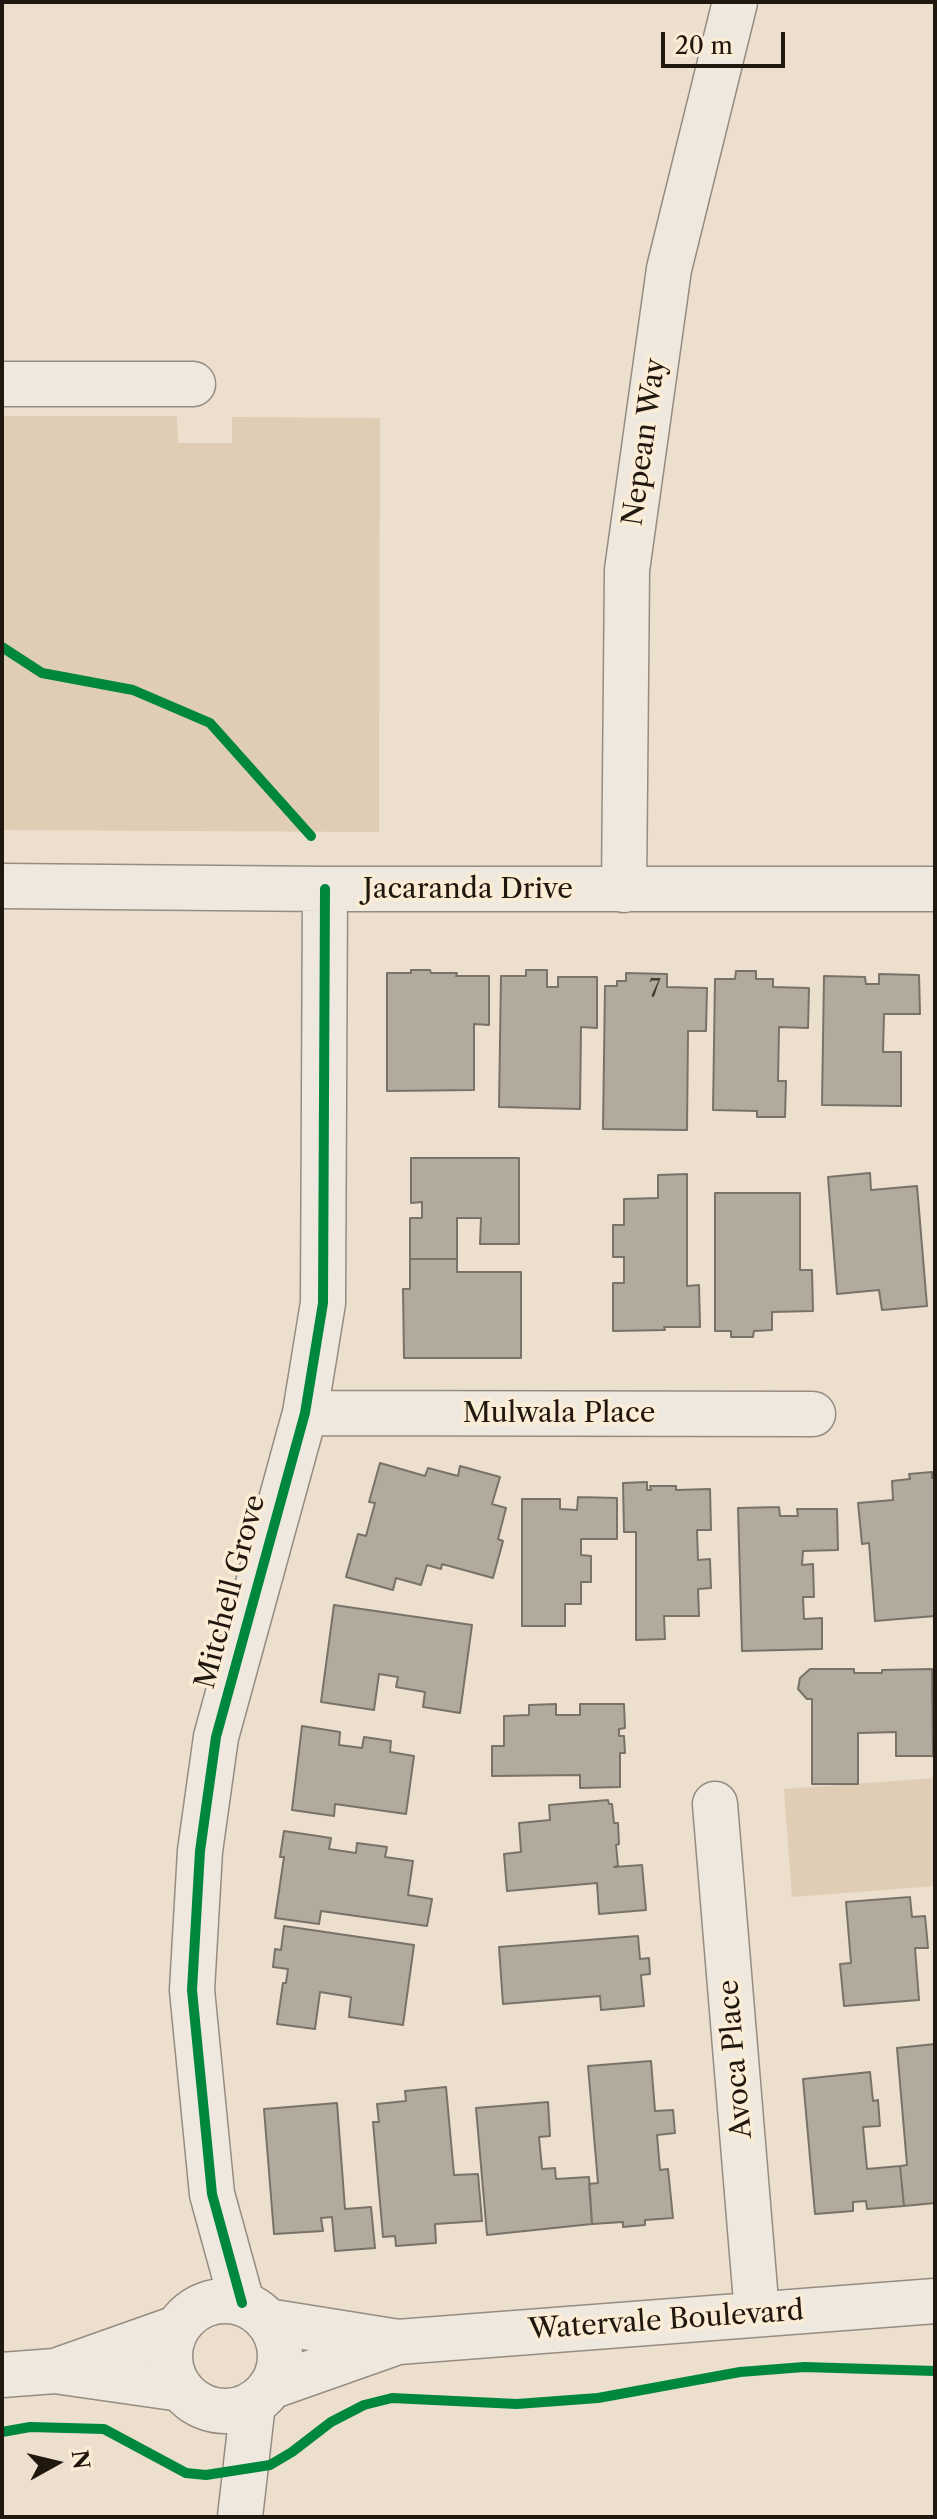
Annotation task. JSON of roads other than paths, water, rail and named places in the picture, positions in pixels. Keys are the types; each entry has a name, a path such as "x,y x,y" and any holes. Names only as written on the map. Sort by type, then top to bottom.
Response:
{"street":[{"name":"Nepean Way","path":"624,890 627,570 669,269 735,2"},
{"path":"2,384 193,384"},
{"name":"Jacaranda Drive","path":"2,886 935,889"},
{"name":"Mitchell Grove","path":"222,2314 192,1990 200,1851 216,1737 305,1413 323,1303 325,889"},
{"name":"Mulwala Place","path":"305,1413 813,1414"},
{"name":"Avoca Place","path":"715,1804 757,2314"},
{"name":"Watervale Boulevard","path":"2,2375 55,2371 222,2314 398,2342 935,2301"},
{"path":"222,2314 276,2336 280,2353 278,2371 262,2395 238,2517 194,2399 172,2375 170,2359 171,2343 222,2314"},
{"name":"Watervale Boulevard","path":"262,2395 398,2342"},
{"name":"Watervale Boulevard","path":"55,2371 194,2399"},
{"path":"194,2399 223,2411 238,2410 262,2395"}]}
